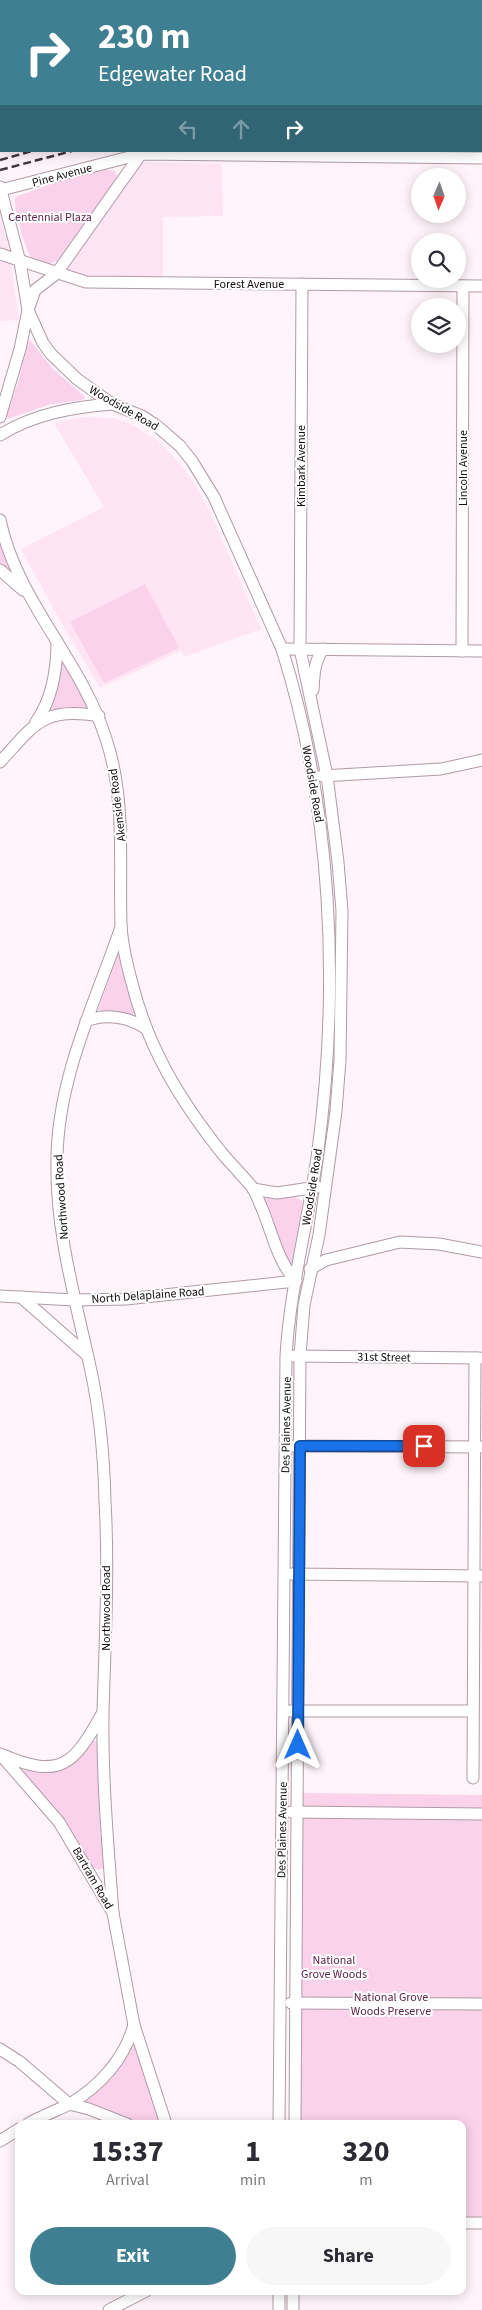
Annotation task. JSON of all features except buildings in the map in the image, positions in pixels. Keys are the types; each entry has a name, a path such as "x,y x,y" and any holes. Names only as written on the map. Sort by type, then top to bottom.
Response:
{"street":[{"name":"Pine Avenue","path":"0,189 141,154 482,158"},
{"path":"0,417 35,290 56,274 141,154"},
{"path":"0,189 20,262 28,310"},
{"name":"Forest Avenue","path":"0,254 56,274 86,282 411,285"},
{"name":"Kimbark Avenue","path":"300,648 302,284"},
{"name":"Forest Avenue","path":"466,286 482,286"},
{"name":"Lincoln Avenue","path":"462,651 463,288"},
{"name":"Woodside Road","path":"28,310 37,334 51,354 77,379 112,404 142,416 157,426 180,446 192,461 214,497 282,649 313,777 327,882 328,962 325,1078 312,1188 291,1303 286,1356"},
{"path":"0,435 26,422 67,409 112,404"},
{"name":"Akenside Road","path":"0,520 14,567 90,694 108,744 121,823 121,927 126,962 145,1028 170,1081 220,1151 253,1189 285,1269 296,1281"},
{"name":"Akenside Road","path":"0,570 31,598"},
{"path":"0,762 44,712 52,687 57,660 57,639"},
{"name":"Woodside Road","path":"300,648 327,776 338,862 342,920 340,1060 336,1111 313,1266 304,1305 300,1356"},
{"path":"282,649 482,651"},
{"path":"313,707 314,669 324,649"},
{"path":"36,722 70,712 98,716"},
{"path":"313,777 441,769 482,760"},
{"name":"Northwood Road","path":"113,1913 103,1712 107,1631 106,1501 95,1392 74,1300 61,1228 57,1158 63,1096 79,1040 121,927"},
{"path":"86,1021 102,1017 118,1018 145,1028"},
{"path":"253,1189 277,1193 326,1186"},
{"path":"296,1281 313,1266 326,1260 400,1242 439,1244 482,1252"},
{"name":"North Delaplaine Road","path":"0,1296 74,1300 126,1299 296,1281"},
{"path":"21,1297 87,1355"},
{"name":"31st Street","path":"286,1356 478,1358"},
{"name":"Des Plaines Avenue","path":"279,2120 286,1356"},
{"name":"Des Plaines Avenue","path":"295,2120 300,1356"},
{"path":"473,1778 473,1711 478,1576 478,1358"},
{"path":"285,1446 478,1447"},
{"path":"284,1574 478,1576"},
{"path":"284,1710 473,1711"},
{"name":"Northwood Road","path":"0,1754 35,1766 44,1767 63,1763 79,1751 103,1712"},
{"name":"Bartram Road","path":"0,1754 59,1822 113,1913 134,2025 165,2120"},
{"path":"282,1812 482,1814"},
{"path":"279,2002 482,2004"},
{"path":"36,2120 69,2104 86,2093 112,2070 129,2041 134,2025"},
{"path":"0,2049 20,2062 69,2104 89,2108 118,2120"},
{"path":"0,2141 15,2132"},
{"path":"466,2223 482,2223"},
{"path":"109,2310 138,2295"},
{"path":"279,2295 279,2310"},
{"path":"293,2295 293,2310"}],"shaded area":[{"path":"141,162 222,164 223,216 163,217 163,280 53,280"},
{"path":"0,215 8,244 19,320 0,321"},
{"path":"82,417 114,418 129,423 158,441 180,464 193,481 210,512 261,629 184,657 181,651 100,688 63,626 21,549 104,507 54,423"}],"green space":[{"name":"Centennial Plaza","path":"105,169 115,171 117,178 57,261 49,264 31,257 20,227 15,197 62,180"},
{"path":"30,340 52,368 85,397 82,400 51,404 8,419 6,416 18,383 27,344"},
{"path":"0,537 10,567 9,569 0,564"},
{"path":"145,584 179,648 104,683 70,622"},
{"path":"62,661 64,661 89,706 87,708 67,708 49,712"},
{"path":"119,951 135,1012 132,1016 98,1010"},
{"path":"268,1196 295,1197 302,1201 303,1208 294,1265 292,1267 288,1265 264,1200"},
{"path":"93,1740 98,1742 105,1867 99,1870 90,1865 74,1836 23,1771 46,1772 62,1769 79,1758"},
{"name":"National Grove Woods Preserve","path":"303,1793 482,1795 482,2220 466,2219 466,2120 299,2120"},
{"path":"135,2044 161,2120 130,2120 85,2101 125,2058"}],"railway":[{"path":"0,160 28,152"},
{"path":"0,170 68,152"}],"route":[{"path":"298,1745 300,1446 424,1446"}],"park label":[{"name":"National Grove Woods","path":"334,1967"}]}
